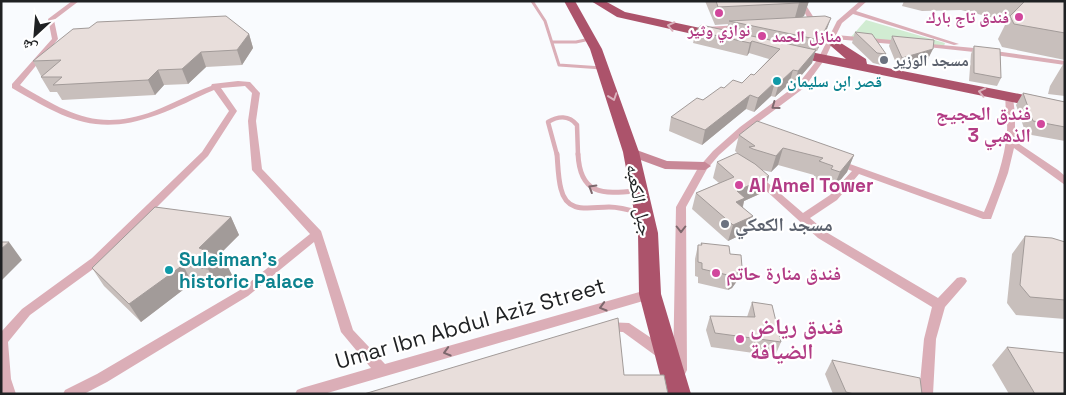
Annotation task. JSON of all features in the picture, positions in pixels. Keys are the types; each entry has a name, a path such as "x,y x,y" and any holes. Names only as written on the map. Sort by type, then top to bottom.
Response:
{"highway":[{"path":"569,1 579,17 601,14 621,15 739,41"},
{"path":"600,3 621,15"},
{"name":"جبل الكعبه","path":"579,17 603,68 630,152 648,233 650,294 679,394"},
{"path":"831,39 846,54 881,70"},
{"path":"776,49 1065,108"}],"street":[{"path":"76,1 51,19 54,39 15,86 59,113 88,123 117,124 173,106 215,86 233,83 247,84 256,93 252,121 256,170 317,234 348,332 382,371"},
{"path":"789,1 801,2 811,18 795,24 821,23"},
{"path":"679,394 681,206 705,166 801,86 821,59 839,22 862,1"},
{"path":"851,11 974,50"},
{"path":"830,22 839,22"},
{"path":"691,30 748,27"},
{"path":"831,39 974,50 1065,63"},
{"path":"9,394 4,380 1,341 26,312 96,261 205,154 233,111 215,86"},
{"path":"822,157 987,217 1002,179 1012,144 1012,113 1009,98"},
{"path":"1012,144 1060,172 1065,182"},
{"path":"630,152 665,165 705,166"},
{"path":"803,219 811,210 822,207 844,189 858,170"},
{"path":"747,171 822,235 938,305"},
{"path":"70,394 102,378 244,293 317,234"},
{"path":"926,394 930,339 938,305 961,281"},
{"name":"Umar Ibn Abdul Aziz Street","path":"302,394 650,294"},
{"name":"Umar Ibn Abdul Aziz Street","path":"593,330 610,326 624,327 667,356"}],"lane":[{"path":"532,1 544,21 559,65 569,68 603,68"},
{"path":"552,42 576,42 591,39"},
{"path":"639,191 603,194 586,186 580,176 578,125 575,121 565,117 552,119 548,122 548,128 554,135 559,180 562,194 566,201 572,206 581,208 608,207 644,213"}],"green space":[{"path":"866,20 945,43 944,46 851,37"}],"building":[{"path":"716,1 803,1 799,3 718,7"},
{"path":"1025,1 1065,1 1065,33 1014,24 1010,16"},
{"path":"226,16 249,34 237,50 201,52 182,69 158,70 148,80 53,85 62,77 41,77 61,60 33,61 73,29 89,28 97,22"},
{"path":"825,16 831,18 820,40 729,21"},
{"path":"701,25 816,50 798,71 793,70 779,83 775,82 758,98 750,95 705,130 671,117 697,98 703,100 721,87 724,88 733,80 742,83 751,74 754,75 780,49 752,41 750,43 696,31"},
{"path":"855,32 872,34 886,54 877,53"},
{"path":"892,36 934,40 933,49 902,58"},
{"path":"974,46 1000,49 1001,78 974,73"},
{"path":"1023,93 1065,102 1065,127 1033,121"},
{"path":"757,121 854,155 840,172 831,169 833,166 819,161 823,158 783,148 776,156 753,149 749,147 755,146 739,135"},
{"path":"737,153 755,164 769,176 737,191 745,198 736,202 753,216 733,225 696,193 734,177 717,162"},
{"path":"155,207 231,217 199,248 223,257 208,269 183,265 129,304 92,268"},
{"path":"1025,236 1052,238 1065,242 1065,300 1030,297 1020,285"},
{"path":"1,242 9,242 1,249"},
{"path":"701,243 729,246 730,254 741,255 742,267 732,276 702,269 702,263 698,262 698,245 702,245"},
{"path":"752,302 772,305 781,342 715,333 710,316 755,317"},
{"path":"618,318 624,375 664,375 668,394 364,394"},
{"path":"1007,347 1065,353 1065,394 1035,394"},
{"path":"832,360 920,378 922,394 854,394 846,392"}],"place":[{"name":"نوازي وثير","path":"719,13"},
{"name":"فندق تاج بارك","path":"1019,17"},
{"name":"منازل الحمد","path":"762,36"},
{"name":"مسجد الوزير","path":"884,60"},
{"name":"قصر ابن سليمان","path":"777,81"},
{"name":"فندق الحجيج الذهبي 3","path":"1041,124"},
{"name":"Al Amel Tower","path":"739,185"},
{"name":"مسجد الكعكي","path":"725,224"},
{"name":"Suleiman's historic Palace","path":"169,270"},
{"name":"فندق منارة حاتم","path":"716,273"},
{"name":"فندق رياض الضيافة","path":"740,339"}]}
